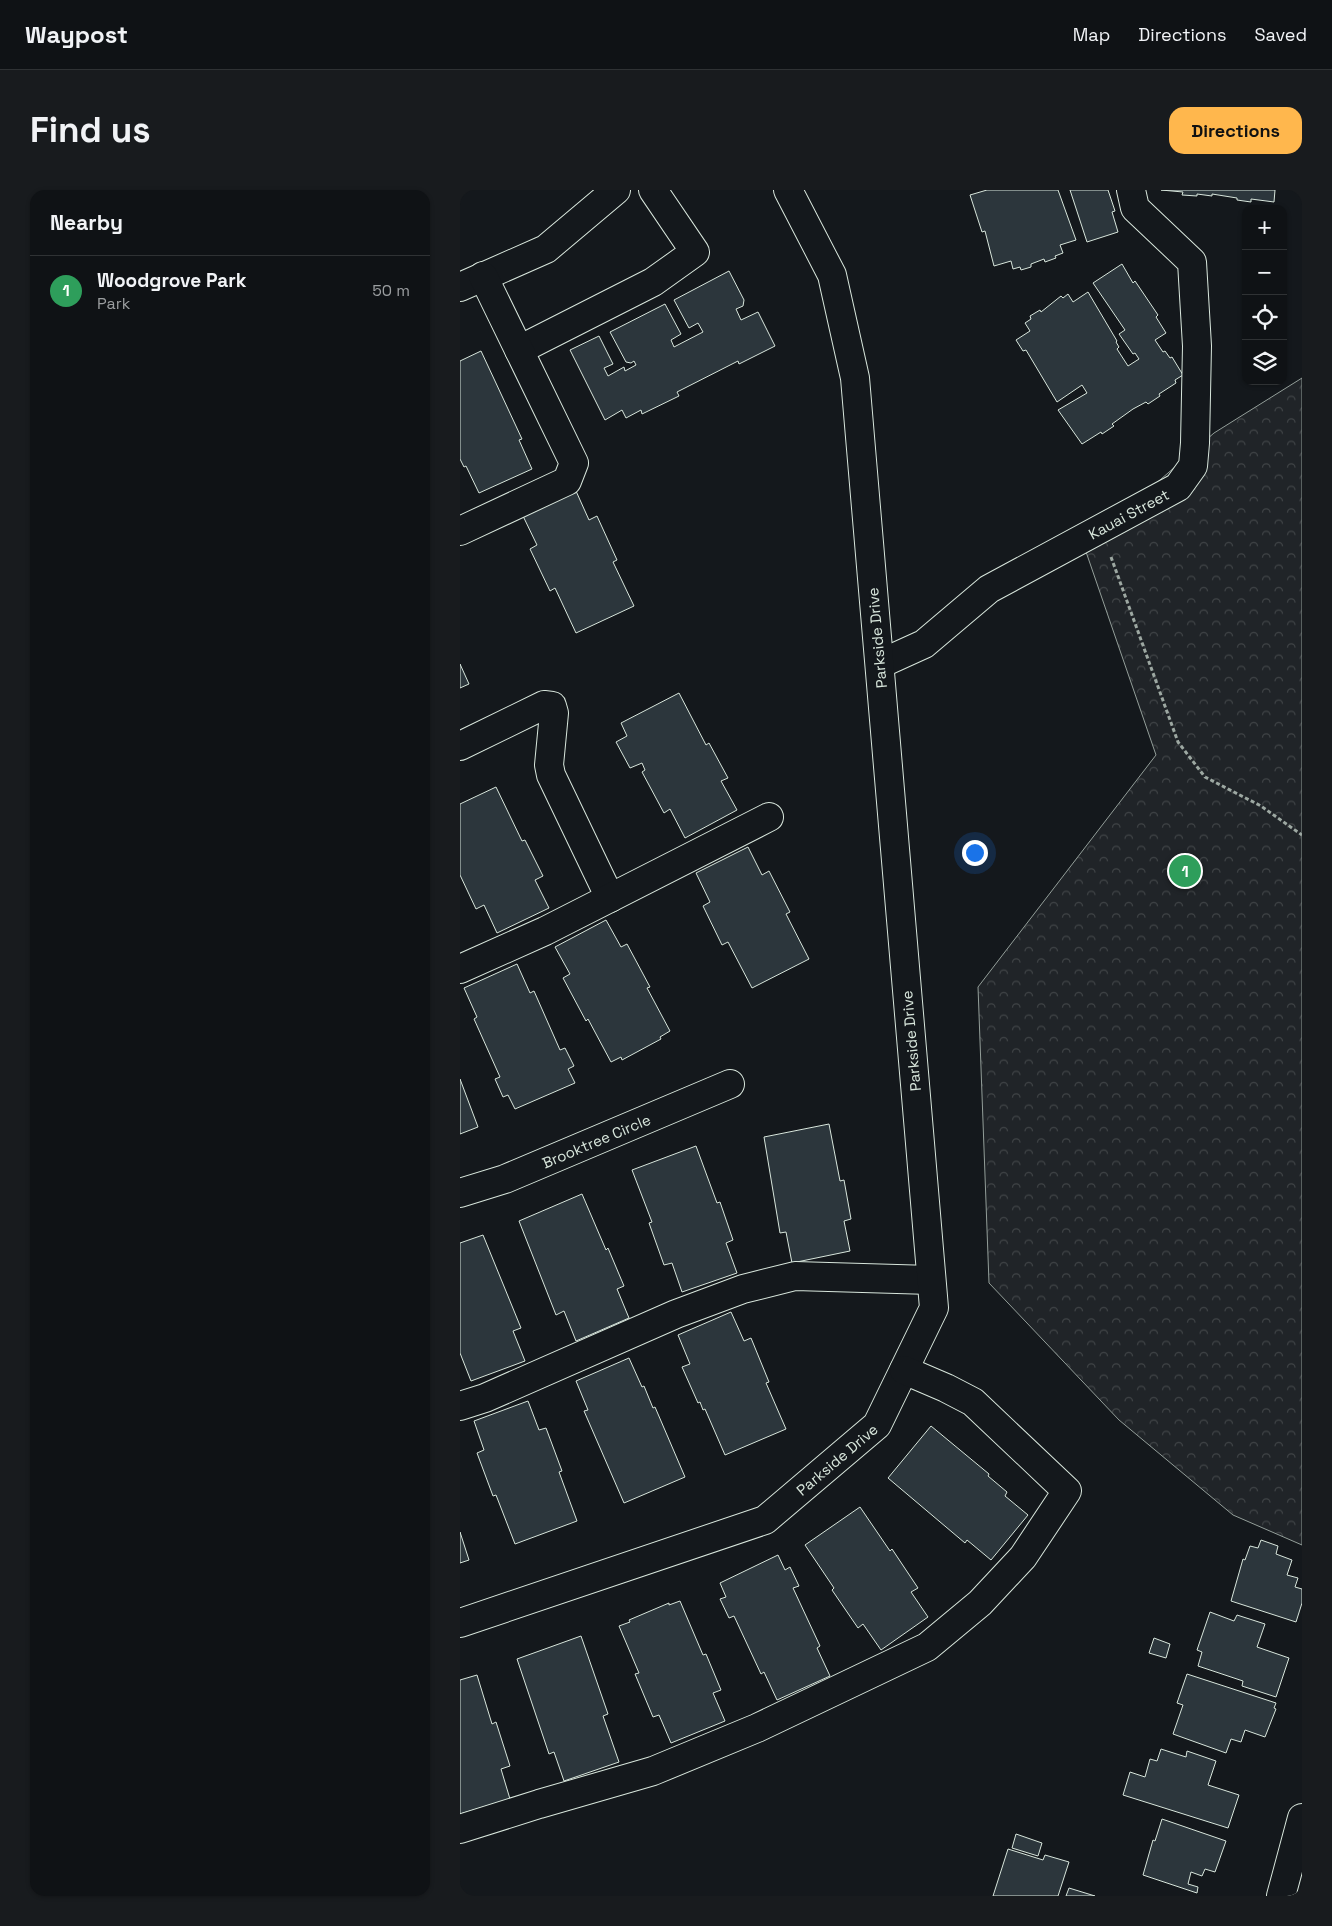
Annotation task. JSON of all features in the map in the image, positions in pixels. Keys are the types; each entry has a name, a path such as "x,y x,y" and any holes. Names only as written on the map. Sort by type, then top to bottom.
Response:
{"street":[{"path":"460,532 567,481 574,463 519,350 471,282 546,249 616,190"},
{"path":"519,350 653,282 695,252 653,190"},
{"name":"Parkside Drive","path":"460,1623 765,1520 877,1425 934,1308 855,378 832,275 788,190"},
{"name":"Kauai Street","path":"880,664 924,644 989,589 1178,487 1193,466 1197,346 1192,262 1135,208 1131,190"},
{"path":"460,746 544,705 552,706 554,713 549,766 551,775 610,898"},
{"path":"460,969 545,931 769,816"},
{"name":"Brooktree Circle","path":"460,1193 505,1179 730,1084"},
{"path":"460,1406 486,1398 676,1314 760,1285 795,1276 931,1280"},
{"path":"460,1829 653,1771 757,1728 928,1647 980,1603 1024,1557 1067,1491 973,1402 904,1370"},
{"path":"1281,1896 1302,1818"}],"path":[{"path":"1108,550 1178,742 1205,777 1261,806 1302,835"}],"green space":[{"path":"1302,378 1302,1545 1233,1515 1119,1420 989,1283 978,987 1156,755 1084,546 1214,433"}],"building":[{"path":"987,190 1058,190 1076,240 1060,245 1063,253 1055,256 1056,258 1045,262 1044,259 1031,264 1031,267 1021,270 1020,267 1013,269 1011,261 994,266 985,231 982,232 970,195"},
{"path":"1070,190 1108,190 1115,211 1112,212 1118,232 1087,242"},
{"path":"1161,190 1275,190 1274,202 1251,199 1251,202 1212,194 1212,196 1182,195 1183,192"},
{"path":"1122,264 1133,283 1135,281 1158,315 1156,317 1166,333 1155,340 1163,352 1165,351 1170,358 1172,357 1183,375 1175,380 1176,383 1159,394 1160,396 1148,404 1146,402 1133,409 1112,424 1114,426 1082,444 1058,410 1087,393 1082,385 1057,402 1026,350 1023,351 1016,340 1030,331 1025,323 1031,319 1030,316 1040,310 1041,312 1061,296 1063,298 1068,294 1073,302 1088,292 1117,341 1119,347 1117,349 1128,366 1139,359 1135,353 1133,354 1119,334 1125,330 1093,283"},
{"path":"729,271 744,300 743,306 736,309 741,320 758,312 775,346 739,364 738,361 677,392 679,396 642,414 641,410 626,418 622,410 605,420 570,350 599,336 613,364 604,368 608,376 624,367 625,371 636,365 634,361 631,363 626,362 610,332 665,304 681,334 671,340 674,347 703,332 698,323 689,328 674,300"},
{"path":"481,351 522,439 519,440 532,469 479,493 466,466 464,467 460,459 460,361"},
{"path":"576,491 589,520 597,516 617,560 613,562 634,606 576,633 555,588 550,591 530,549 537,545 523,516"},
{"path":"460,664 469,684 460,688"},
{"path":"679,693 706,745 709,743 728,778 721,781 737,810 685,838 670,809 664,813 642,772 645,770 642,763 630,768 616,742 627,736 621,723"},
{"path":"496,787 522,841 525,840 543,876 535,880 549,908 497,933 484,905 476,909 460,875 460,804"},
{"path":"748,847 762,875 769,871 790,912 786,914 809,959 752,988 728,942 722,945 703,906 710,902 696,873"},
{"path":"606,920 621,947 627,944 650,987 647,988 670,1031 660,1037 661,1039 622,1060 621,1057 611,1062 563,978 570,974 555,947"},
{"path":"517,964 530,993 534,991 560,1050 565,1048 574,1066 568,1069 575,1083 515,1109 508,1095 503,1097 495,1079 500,1077 474,1019 477,1017 464,988"},
{"path":"460,1079 478,1127 460,1134"},
{"path":"829,1124 840,1181 844,1180 851,1219 844,1221 850,1251 792,1263 786,1232 780,1233 764,1137"},
{"path":"696,1146 717,1203 720,1202 733,1240 726,1243 737,1273 682,1292 672,1263 664,1265 649,1223 652,1222 632,1170"},
{"path":"582,1194 624,1286 617,1289 629,1318 576,1341 564,1311 556,1315 519,1221"},
{"path":"483,1235 521,1328 513,1331 525,1361 471,1381 460,1353 460,1243"},
{"path":"731,1312 744,1341 751,1338 769,1382 766,1383 786,1429 725,1455 705,1409 703,1410 700,1402 698,1403 682,1367 690,1364 678,1335"},
{"path":"629,1358 653,1408 655,1407 685,1477 624,1503 584,1411 588,1410 576,1381"},
{"path":"528,1401 539,1430 546,1428 562,1471 559,1472 577,1521 515,1544 496,1495 493,1496 477,1453 484,1450 474,1421"},
{"path":"931,1426 989,1474 988,1476 1007,1492 1005,1496 1028,1515 991,1560 967,1540 965,1543 888,1478"},
{"path":"860,1507 890,1551 892,1549 918,1588 911,1592 928,1617 881,1650 863,1624 858,1628 805,1545"},
{"path":"460,1532 469,1560 460,1563"},
{"path":"1261,1540 1278,1546 1276,1554 1292,1560 1287,1575 1298,1578 1295,1587 1302,1589 1302,1603 1296,1622 1231,1601 1243,1559 1245,1560 1250,1546 1258,1548"},
{"path":"778,1555 785,1570 790,1567 799,1586 793,1588 820,1646 817,1648 830,1676 777,1700 764,1672 761,1674 734,1616 729,1618 720,1599 726,1597 720,1583"},
{"path":"680,1601 703,1655 706,1654 721,1690 713,1693 725,1721 671,1743 659,1715 653,1717 635,1674 639,1673 619,1626 669,1603 669,1605"},
{"path":"1210,1612 1234,1621 1237,1615 1265,1624 1257,1647 1289,1658 1276,1697 1242,1686 1243,1681 1198,1666 1202,1652 1197,1650"},
{"path":"581,1636 608,1714 603,1716 619,1762 564,1781 554,1752 549,1754 517,1659"},
{"path":"1154,1638 1170,1644 1166,1658 1149,1653"},
{"path":"1187,1674 1276,1703 1274,1708 1276,1709 1265,1737 1245,1730 1241,1742 1231,1739 1226,1753 1173,1734 1183,1705 1177,1703"},
{"path":"477,1675 492,1724 496,1722 510,1766 501,1769 510,1799 460,1814 460,1680"},
{"path":"1161,1749 1186,1757 1187,1751 1216,1761 1208,1785 1239,1795 1228,1828 1123,1795 1130,1772 1145,1777 1150,1759 1157,1761"},
{"path":"1162,1819 1226,1841 1215,1872 1205,1869 1202,1876 1191,1872 1188,1884 1198,1887 1197,1893 1143,1875 1153,1840 1155,1841"},
{"path":"1016,1834 1042,1843 1038,1856 1012,1848"},
{"path":"1008,1849 1043,1860 1045,1855 1069,1862 1058,1896 993,1896"},
{"path":"1069,1888 1095,1896 1066,1896"}],"place":[{"name":"Woodgrove Park","path":"1185,871"}]}
